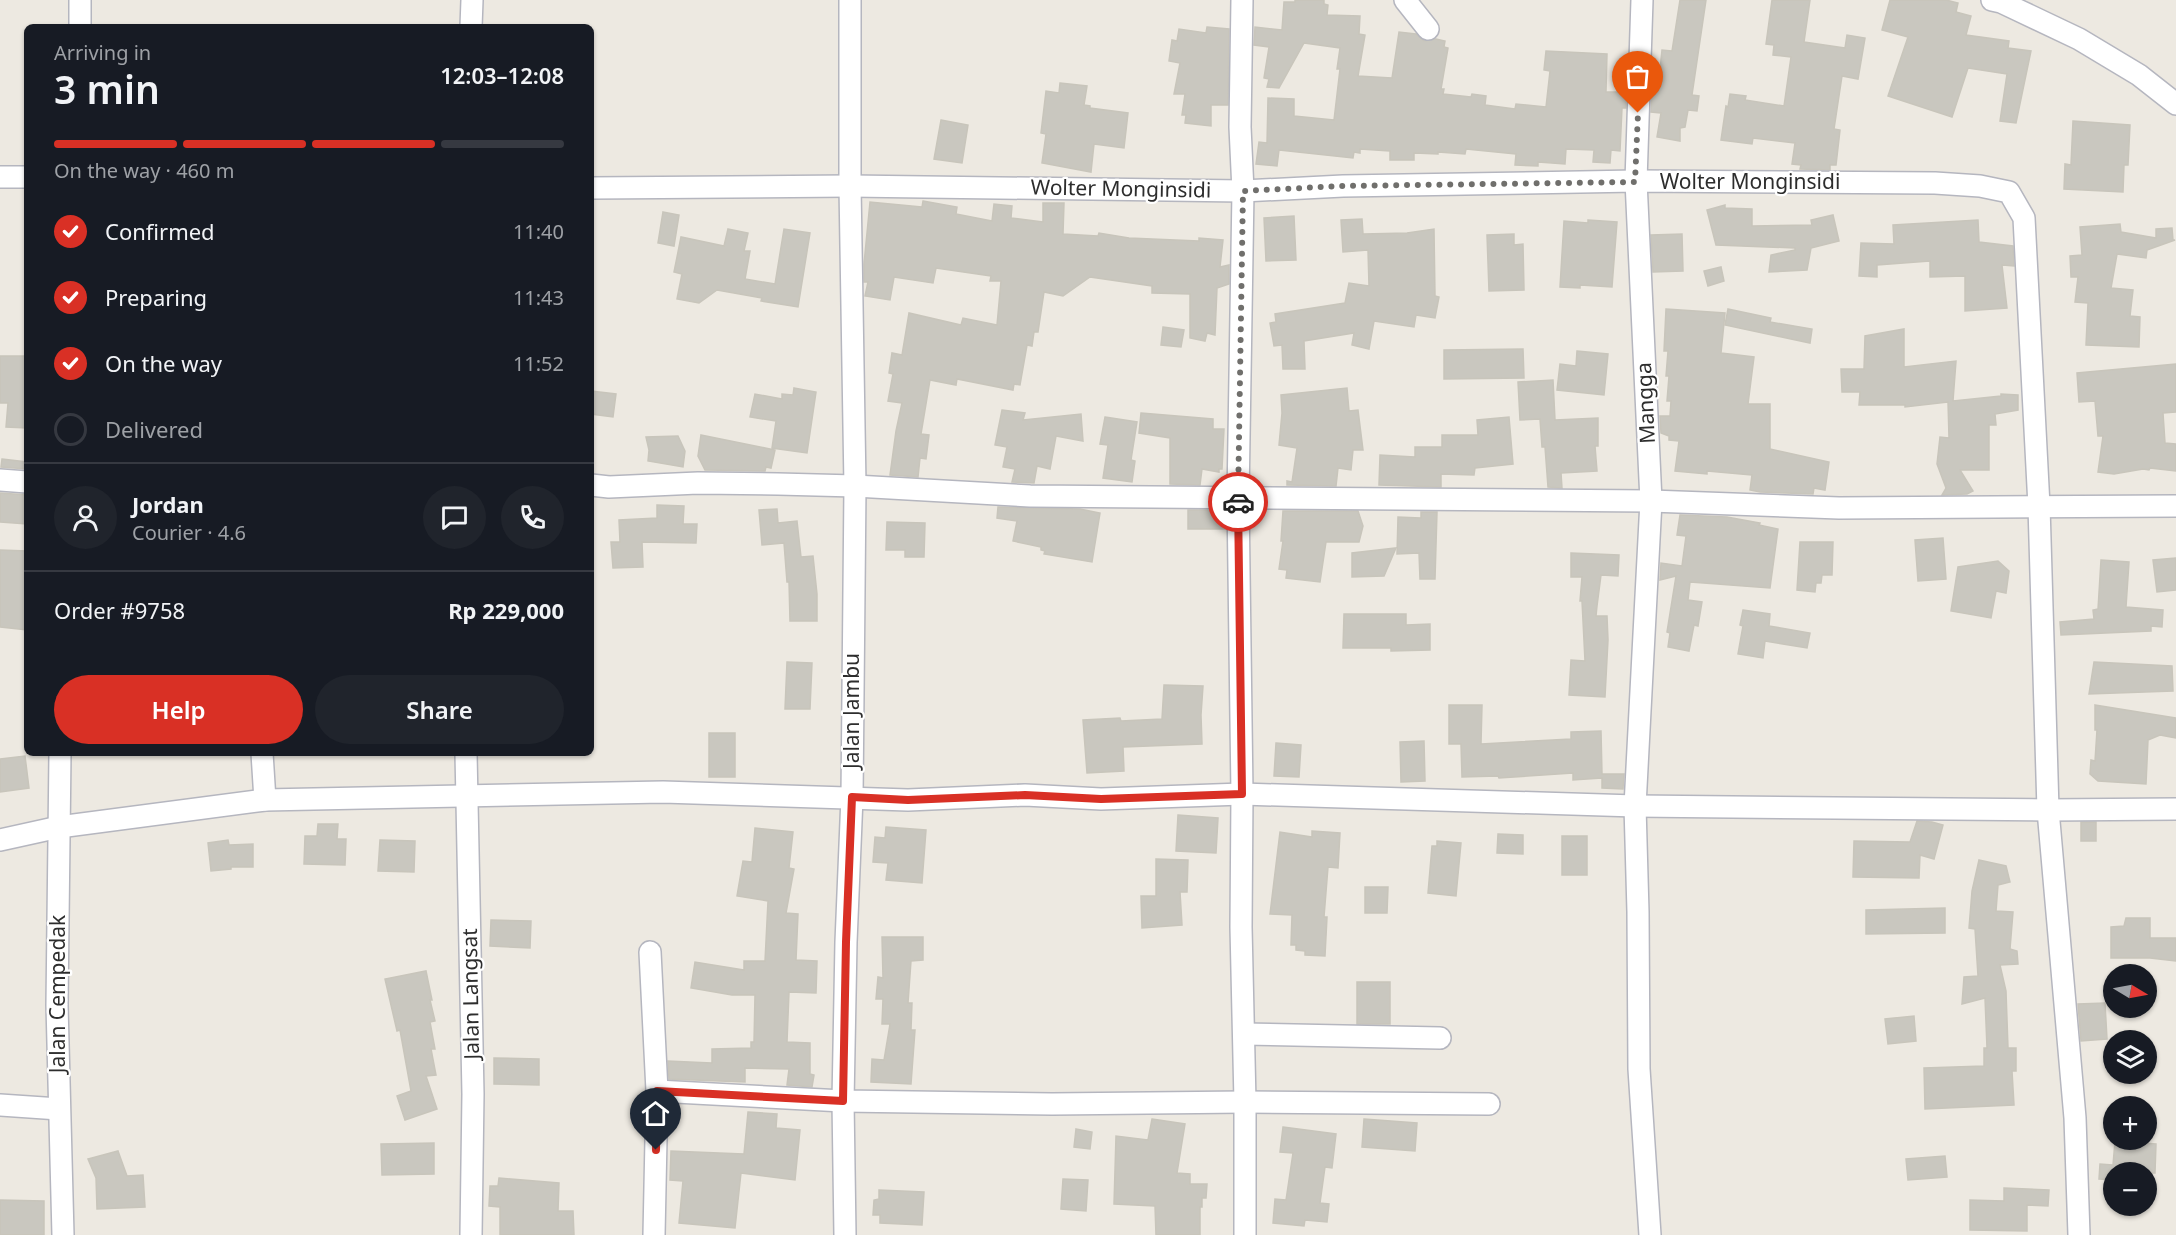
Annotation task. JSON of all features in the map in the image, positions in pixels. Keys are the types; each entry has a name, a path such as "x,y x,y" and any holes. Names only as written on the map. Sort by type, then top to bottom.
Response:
{"street":[{"path":"80,0 80,24"},
{"path":"471,24 472,0"},
{"name":"Jalan Jambu","path":"845,1235 843,1101 852,797 855,486 850,186 850,0"},
{"path":"1242,0 1240,127 1243,191 1238,498 1245,1235"},
{"path":"1405,0 1428,29"},
{"name":"Mangga","path":"1642,0 1635,182 1651,501 1635,806 1639,1069 1650,1235"},
{"path":"1992,0 2001,2 2079,39 2139,75 2176,104"},
{"path":"0,177 24,177"},
{"name":"Wolter Monginsidi","path":"594,188 850,186 1243,191 1354,186 1635,182 1935,183 1980,186 2009,192 2024,218 2039,506"},
{"path":"0,480 24,482"},
{"path":"594,485 609,487 698,483 855,486 1030,496 1651,501 1839,508 2176,506"},
{"path":"2039,506 2049,810 2075,1118 2079,1235"},
{"name":"Jalan Cempedak","path":"60,756 57,1005 63,1235"},
{"path":"262,756 265,800"},
{"name":"Jalan Langsat","path":"466,756 473,1094 471,1235"},
{"path":"0,840 59,827 265,800 663,792 908,800 1025,795 1101,799 1242,794 1635,806 2176,809"},
{"path":"650,952 657,1091 654,1235"},
{"path":"1244,1034 1440,1038"},
{"path":"657,1091 843,1101 1052,1104 1245,1102 1489,1104"},
{"path":"0,1105 59,1109"}],"building":[{"path":"1295,0 1324,0 1324,4 1328,5 1327,15 1360,16 1359,34 1365,35 1358,76 1392,78 1399,32 1416,34 1424,41 1436,39 1445,41 1444,47 1448,48 1441,89 1444,89 1443,94 1486,96 1485,105 1515,109 1516,104 1546,107 1550,71 1544,70 1546,51 1607,54 1606,92 1626,92 1626,108 1622,108 1620,151 1611,150 1610,163 1593,162 1594,150 1566,149 1565,164 1538,162 1538,166 1515,165 1516,154 1466,149 1465,154 1414,153 1414,160 1390,160 1390,151 1360,149 1360,153 1354,152 1353,158 1279,150 1277,166 1256,164 1259,142 1267,143 1268,98 1294,99 1294,116 1334,120 1340,48 1304,43 1279,88 1267,87 1269,79 1264,78 1269,47 1254,45 1255,27 1282,30 1284,2 1295,2"},
{"path":"1680,0 1706,0 1692,95 1699,96 1697,111 1688,110 1685,127 1680,128 1680,141 1657,137 1661,113 1651,112 1652,89 1658,90 1662,50 1672,51"},
{"path":"1772,0 1810,0 1804,42 1845,48 1847,35 1865,38 1858,79 1842,76 1834,129 1840,130 1836,165 1830,165 1830,170 1800,169 1801,165 1792,164 1795,143 1753,138 1752,144 1721,140 1730,94 1746,96 1745,100 1784,106 1791,57 1773,55 1774,45 1766,44"},
{"path":"1890,0 1946,0 1958,3 1956,12 1971,16 1966,35 2009,41 2008,48 2031,51 2016,123 2000,121 2007,74 1968,68 1952,117 1888,96 1908,37 1882,30"},
{"path":"1207,27 1229,29 1228,105 1211,105 1211,126 1185,123 1186,115 1182,115 1185,94 1174,94 1180,63 1169,61 1172,40 1177,41 1179,29 1206,33"},
{"path":"1060,83 1087,86 1084,105 1090,108 1128,113 1124,148 1094,144 1091,172 1042,163 1046,134 1041,133 1046,91 1059,93"},
{"path":"941,120 968,125 962,163 934,159"},
{"path":"2073,121 2130,125 2128,165 2124,165 2123,192 2064,189 2065,164 2071,165"},
{"path":"923,201 957,207 956,214 992,221 994,204 1012,206 1011,218 1043,222 1043,203 1064,203 1063,234 1098,236 1099,233 1129,238 1223,240 1220,267 1229,265 1229,284 1217,288 1215,335 1207,333 1205,341 1190,338 1190,294 1152,293 1152,286 1090,277 1063,296 1044,292 1038,332 1034,332 1032,346 1027,345 1020,385 1014,384 1013,390 957,379 956,385 930,380 921,434 929,435 926,459 920,458 918,477 890,475 902,403 888,401 893,374 889,373 892,353 902,355 909,313 961,325 963,318 997,325 1001,281 990,281 991,276 936,268 933,283 894,277 890,300 865,296 868,282 864,282 864,264 870,202 922,207"},
{"path":"1725,205 1725,208 1752,209 1752,226 1812,225 1811,220 1833,215 1839,241 1811,248 1807,270 1769,272 1771,255 1795,250 1795,248 1716,245 1707,210"},
{"path":"663,212 679,215 674,246 658,243"},
{"path":"1294,216 1296,260 1266,261 1264,218"},
{"path":"1362,219 1363,234 1407,233 1434,229 1435,296 1439,297 1435,318 1416,315 1414,327 1374,321 1369,349 1352,345 1354,333 1304,341 1305,369 1283,369 1282,345 1274,346 1270,323 1276,322 1275,314 1345,303 1349,283 1369,286 1368,250 1343,252 1341,220"},
{"path":"1588,220 1617,222 1612,287 1580,285 1580,288 1560,287 1564,221 1588,223"},
{"path":"1978,220 1979,242 2013,246 2014,266 2002,265 2007,308 1965,311 1965,276 1930,277 1930,261 1877,265 1877,277 1859,276 1861,243 1894,244 1893,225"},
{"path":"2120,224 2121,232 2156,238 2156,229 2172,228 2173,240 2175,240 2147,250 2146,258 2117,254 2111,288 2133,290 2130,316 2140,317 2139,347 2086,345 2088,303 2075,302 2078,277 2071,277 2070,256 2082,255 2080,227"},
{"path":"728,229 748,233 744,251 750,251 745,279 775,284 784,229 810,233 798,307 717,290 699,303 677,299 682,274 674,272 681,237 724,246"},
{"path":"1514,234 1514,245 1523,244 1524,290 1489,291 1487,235"},
{"path":"1682,234 1683,271 1653,272 1651,235"},
{"path":"1721,267 1724,281 1708,286 1704,271"},
{"path":"1666,309 1725,313 1721,353 1754,357 1748,404 1770,404 1770,449 1829,462 1825,490 1814,488 1813,494 1760,492 1750,490 1752,475 1675,471 1679,441 1669,440 1669,436 1661,433 1660,416 1670,416 1671,401 1667,401 1668,351 1664,351"},
{"path":"1728,309 1771,318 1770,322 1812,329 1810,343 1725,325"},
{"path":"1163,327 1184,330 1181,347 1161,345"},
{"path":"1904,329 1904,367 1956,361 1953,401 2001,396 2001,394 2018,395 2018,410 1995,414 1996,425 1989,425 1989,470 1960,470 1973,491 1967,494 1942,495 1946,488 1937,464 1940,437 1949,438 1948,402 1905,407 1905,405 1859,405 1860,392 1842,392 1841,369 1864,369 1865,336"},
{"path":"1523,349 1524,378 1444,379 1444,350"},
{"path":"1577,351 1608,354 1604,395 1557,390 1560,364 1576,366"},
{"path":"0,356 24,356 24,428 6,427 8,403 0,403"},
{"path":"2176,364 2176,412 2163,413 2165,443 2176,444 2176,471 2150,468 2149,470 2114,474 2098,472 2103,436 2098,436 2095,401 2079,402 2077,373"},
{"path":"1553,380 1555,420 1598,418 1598,446 1595,446 1597,471 1561,473 1562,488 1548,487 1540,419 1520,420 1518,382"},
{"path":"794,388 816,392 807,453 772,448 776,421 750,417 755,394 782,399 782,394 793,395"},
{"path":"1347,388 1349,411 1358,410 1363,450 1353,450 1351,470 1338,468 1336,486 1287,485 1287,481 1292,482 1297,448 1279,445 1281,395"},
{"path":"594,391 616,394 613,417 594,414"},
{"path":"1002,410 1025,413 1023,420 1081,414 1083,441 1056,436 1050,469 1037,466 1034,483 1012,482 1015,469 1003,467 1007,447 995,445"},
{"path":"1141,413 1213,419 1213,429 1224,429 1222,469 1219,469 1219,472 1202,469 1200,485 1170,484 1170,438 1139,433"},
{"path":"1105,417 1137,422 1131,460 1135,461 1132,482 1103,478 1108,445 1100,444"},
{"path":"1509,417 1513,464 1475,468 1474,475 1441,474 1441,487 1379,485 1380,455 1415,457 1415,447 1442,447 1442,435 1478,435 1477,420"},
{"path":"701,435 775,450 771,468 766,467 765,471 705,470 698,456"},
{"path":"678,436 685,451 683,467 648,461 649,450 646,437"},
{"path":"2,459 24,462 24,469 1,467"},
{"path":"0,493 24,495 24,524 0,522"},
{"path":"657,505 684,506 683,524 697,524 696,543 642,542 643,567 613,568 611,542 620,542 619,520 657,518"},
{"path":"998,507 1080,509 1100,513 1092,562 1044,554 1045,551 1041,550 1041,547 1013,541 1017,521 997,518"},
{"path":"777,509 778,523 797,521 801,557 813,556 817,621 790,621 789,582 787,582 784,543 762,545 759,510"},
{"path":"1188,510 1225,510 1226,529 1188,529"},
{"path":"1283,511 1358,511 1363,526 1359,542 1326,542 1320,582 1286,578 1287,570 1279,569 1283,541 1281,541"},
{"path":"1421,512 1437,512 1435,579 1420,579 1419,553 1397,554 1398,517 1421,518"},
{"path":"1680,515 1727,517 1778,529 1770,588 1690,582 1688,600 1702,602 1698,626 1694,625 1689,651 1668,647 1670,633 1667,632 1676,576 1660,580 1661,563 1682,566 1686,536 1677,535"},
{"path":"887,522 925,523 924,557 905,557 905,550 886,550"},
{"path":"1943,538 1946,579 1918,581 1915,540"},
{"path":"1800,542 1833,542 1832,575 1822,575 1821,583 1816,583 1815,592 1797,590"},
{"path":"1396,548 1384,576 1352,577 1352,553"},
{"path":"0,550 24,551 24,630 0,627"},
{"path":"1571,553 1619,555 1618,576 1601,575 1596,616 1607,616 1605,697 1569,695 1571,660 1585,661 1582,601 1580,601 1582,577 1571,577"},
{"path":"2176,558 2176,590 2157,592 2153,560"},
{"path":"2101,560 2129,562 2126,607 2163,610 2162,627 2151,626 2151,631 2061,635 2060,622 2094,619 2093,610 2098,609"},
{"path":"1998,561 2009,571 2006,593 1996,591 1991,618 1951,611 1958,567"},
{"path":"1743,610 1770,614 1769,626 1810,633 1807,648 1765,641 1763,658 1738,654 1743,626 1740,625"},
{"path":"1344,614 1406,614 1406,625 1430,624 1430,650 1391,651 1391,648 1343,648"},
{"path":"787,662 812,663 810,709 785,709"},
{"path":"2094,662 2172,666 2173,691 2089,694"},
{"path":"1164,685 1203,686 1202,744 1123,747 1124,771 1087,773 1083,720 1162,719"},
{"path":"1449,705 1482,705 1481,744 1571,739 1571,732 1601,731 1602,774 1624,774 1623,789 1602,788 1602,778 1573,780 1573,773 1499,778 1498,776 1462,777 1461,744 1449,744"},
{"path":"2095,705 2176,718 2176,738 2160,735 2148,740 2146,784 2098,781 2090,774 2091,760 2095,761 2097,730 2095,730"},
{"path":"709,733 735,733 735,777 709,777"},
{"path":"1424,741 1425,781 1401,782 1400,742"},
{"path":"1276,743 1301,745 1299,777 1274,776"},
{"path":"25,756 29,788 0,792 0,759"},
{"path":"1178,815 1218,818 1216,853 1176,851"},
{"path":"1917,821 1943,825 1934,859 1920,855 1919,878 1853,877 1854,841 1910,842"},
{"path":"2081,822 2096,822 2096,841 2081,841"},
{"path":"318,824 338,824 337,839 346,839 345,865 304,864 305,836 317,836"},
{"path":"886,827 926,830 922,883 886,880 888,863 873,862 875,837 885,838"},
{"path":"755,828 793,832 789,868 794,869 786,913 798,914 796,960 817,961 816,993 789,992 787,1042 810,1043 810,1074 814,1075 812,1087 787,1085 789,1069 745,1068 745,1082 669,1079 668,1061 712,1063 712,1049 751,1048 751,1042 754,1042 755,995 732,995 691,988 695,962 744,970 744,961 765,961 768,901 737,896 743,861 752,862"},
{"path":"1312,831 1340,833 1338,868 1328,867 1324,917 1327,917 1325,956 1305,955 1305,951 1296,950 1296,945 1291,945 1292,915 1270,914 1280,832 1312,837"},
{"path":"1498,834 1523,835 1523,854 1497,853"},
{"path":"1562,836 1587,836 1587,875 1562,875"},
{"path":"228,840 229,845 253,844 253,867 231,867 231,869 211,871 208,843"},
{"path":"380,840 415,841 414,872 378,871"},
{"path":"1437,841 1461,843 1456,896 1428,893 1432,846 1437,846"},
{"path":"1156,859 1188,860 1187,892 1180,892 1182,925 1142,928 1141,896 1156,896"},
{"path":"1979,860 2006,866 2010,882 1998,885 1996,911 2013,912 2010,949 2017,951 2018,964 2000,965 2006,991 2008,1048 2016,1048 2016,1071 2012,1071 2014,1105 1925,1109 1924,1068 1984,1066 1984,1048 1987,1048 1985,998 1962,1004 1964,977 1978,976 1975,929 1969,928 1972,891"},
{"path":"1365,887 1388,887 1387,913 1365,913"},
{"path":"1945,908 1945,933 1866,934 1866,910"},
{"path":"2126,918 2150,918 2150,938 2176,938 2176,961 2111,958 2111,927 2124,926"},
{"path":"491,920 531,921 530,948 490,946"},
{"path":"882,937 923,937 923,960 911,961 908,1003 912,1003 911,1030 915,1030 911,1084 871,1082 872,1059 884,1060 890,1024 882,1024 883,999 876,999 878,977 883,978"},
{"path":"426,971 435,1021 430,1022 435,1049 431,1049 436,1075 426,1076 437,1109 405,1120 397,1096 411,1091 400,1030 397,1031 385,979"},
{"path":"1357,982 1390,982 1390,1024 1357,1024"},
{"path":"2103,1003 2103,1018 2106,1018 2106,1030 2103,1030 2103,1039 2081,1041 2078,1004"},
{"path":"1914,1016 1916,1041 1888,1044 1885,1019"},
{"path":"494,1058 539,1059 539,1085 494,1084"},
{"path":"748,1112 777,1114 776,1128 800,1130 795,1180 741,1173 735,1228 679,1223 683,1181 670,1180 671,1151 744,1154"},
{"path":"1152,1119 1185,1124 1177,1173 1190,1174 1190,1184 1207,1184 1206,1198 1202,1198 1202,1207 1200,1207 1200,1235 1156,1235 1155,1206 1114,1204 1116,1136 1148,1140"},
{"path":"1364,1119 1417,1123 1415,1151 1362,1147"},
{"path":"1283,1127 1336,1134 1332,1168 1325,1167 1320,1203 1329,1204 1327,1222 1305,1220 1304,1226 1273,1223 1275,1199 1286,1200 1293,1153 1280,1152"},
{"path":"1076,1129 1092,1132 1090,1149 1074,1147"},
{"path":"434,1143 434,1174 382,1175 381,1144"},
{"path":"2114,1150 2156,1150 2155,1162 2113,1162"},
{"path":"118,1151 127,1176 143,1175 145,1207 97,1209 96,1178 88,1159"},
{"path":"1945,1156 1947,1177 1908,1180 1906,1159"},
{"path":"2100,1164 2103,1164 2103,1179 2099,1179"},
{"path":"499,1178 559,1183 558,1211 573,1211 574,1235 500,1235 500,1207 489,1206 490,1186 498,1186"},
{"path":"1063,1179 1088,1180 1086,1211 1061,1209"},
{"path":"2004,1188 2049,1190 2048,1206 2027,1205 2027,1231 1970,1230 1970,1200 2004,1201"},
{"path":"879,1190 924,1192 922,1225 880,1223 880,1215 873,1215 874,1200 879,1199"},
{"path":"0,1200 44,1201 44,1235 0,1235"}],"way so far":[{"path":"1238,502 1243,191 1342,186 1635,182 1638,113"}],"route":[{"path":"656,1150 657,1091 843,1101 849,836 852,797 908,800 1025,795 1101,799 1242,794 1238,502"}]}
